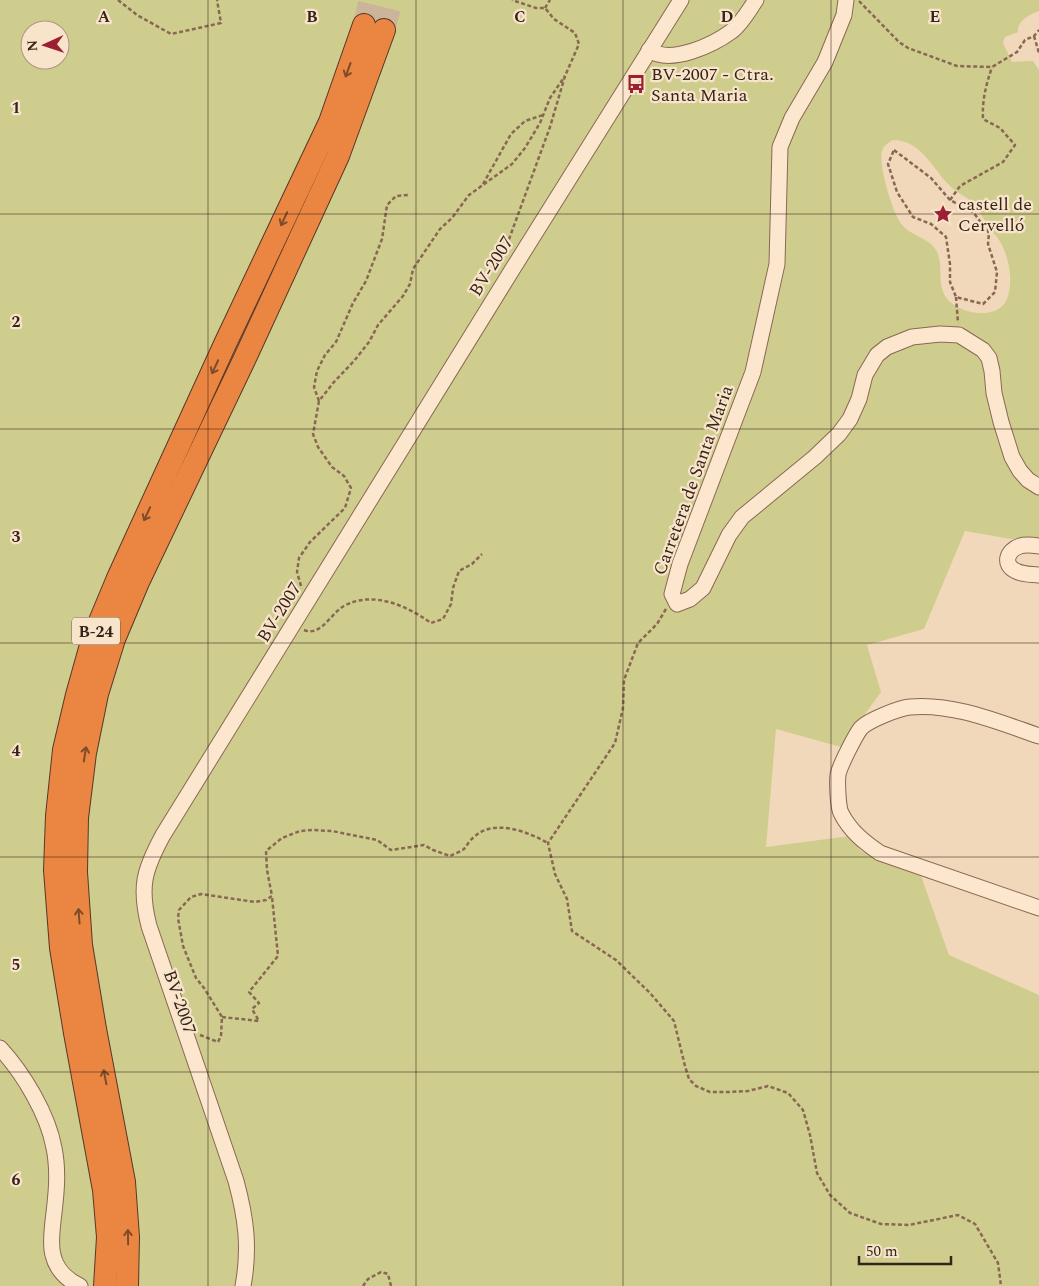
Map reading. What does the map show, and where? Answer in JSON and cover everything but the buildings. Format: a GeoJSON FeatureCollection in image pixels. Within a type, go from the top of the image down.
{"type":"FeatureCollection","features":[{"type":"Feature","properties":{"kind":"highway","name":"B-24"},"geometry":{"type":"LineString","coordinates":[[105,1286],[108,1237],[104,1190],[75,1033],[60,938],[55,870],[57,816],[64,750],[76,695],[96,630],[118,578],[221,352],[374,28],[338,156],[245,358],[138,582],[114,639],[97,694],[87,743],[77,818],[76,882],[81,945],[124,1182],[128,1237],[127,1286]]}},
{"type":"Feature","properties":{"kind":"street","name":"BV-2007"},"geometry":{"type":"LineString","coordinates":[[243,1286],[247,1264],[244,1210],[236,1181],[149,926],[143,888],[149,863],[163,836],[680,0]]}},
{"type":"Feature","properties":{"kind":"street"},"geometry":{"type":"LineString","coordinates":[[649,50],[664,56],[674,56],[713,43],[733,30],[756,0]]}},
{"type":"Feature","properties":{"kind":"street","name":"Carretera de Santa Maria"},"geometry":{"type":"LineString","coordinates":[[846,0],[844,15],[825,62],[792,118],[780,147],[777,264],[753,372],[680,564],[672,594],[677,604],[690,599],[702,588],[729,535],[742,517],[815,458],[850,420],[859,399],[865,375],[877,355],[887,347],[912,337],[940,334],[959,335]]}},
{"type":"Feature","properties":{"kind":"street"},"geometry":{"type":"LineString","coordinates":[[959,335],[983,350],[989,358],[1001,422],[1012,457],[1028,480],[1039,487]]}},
{"type":"Feature","properties":{"kind":"street"},"geometry":{"type":"LineString","coordinates":[[1039,546],[1028,544],[1013,548],[1007,562],[1009,567],[1017,572],[1039,575]]}},
{"type":"Feature","properties":{"kind":"street"},"geometry":{"type":"LineString","coordinates":[[1039,736],[991,720],[942,707],[908,707],[885,714],[862,727],[846,754],[838,774],[840,811],[858,838],[880,853],[1039,908]]}},
{"type":"Feature","properties":{"kind":"street"},"geometry":{"type":"LineString","coordinates":[[0,1048],[25,1082],[38,1104],[50,1131],[56,1164],[52,1255],[60,1270],[71,1281],[80,1286]]}},
{"type":"Feature","properties":{"kind":"path"},"geometry":{"type":"LineString","coordinates":[[118,0],[138,15],[171,34],[221,24],[217,0]]}},
{"type":"Feature","properties":{"kind":"path"},"geometry":{"type":"LineString","coordinates":[[512,0],[536,8],[545,8]]}},
{"type":"Feature","properties":{"kind":"path"},"geometry":{"type":"LineString","coordinates":[[545,8],[550,0]]}},
{"type":"Feature","properties":{"kind":"path"},"geometry":{"type":"LineString","coordinates":[[858,0],[899,42],[908,48],[957,66],[992,67],[1017,52],[1025,40],[1034,36],[1039,30]]}},
{"type":"Feature","properties":{"kind":"path"},"geometry":{"type":"LineString","coordinates":[[512,270],[506,255],[508,242],[547,136],[565,76],[579,44],[575,33],[554,19],[545,8]]}},
{"type":"Feature","properties":{"kind":"path"},"geometry":{"type":"LineString","coordinates":[[1034,36],[1039,53]]}},
{"type":"Feature","properties":{"kind":"path"},"geometry":{"type":"LineString","coordinates":[[950,200],[960,186],[1003,162],[1015,144],[1000,128],[983,119],[982,103],[992,67]]}},
{"type":"Feature","properties":{"kind":"path"},"geometry":{"type":"LineString","coordinates":[[309,600],[300,585],[297,572],[299,558],[310,542],[345,508],[351,488],[344,476],[332,467],[318,448],[313,434],[319,401],[369,342],[378,325],[403,296],[410,284],[414,269],[440,229],[452,218],[469,196],[512,164],[525,148],[550,98],[565,76]]}},
{"type":"Feature","properties":{"kind":"path"},"geometry":{"type":"LineString","coordinates":[[482,185],[511,134],[525,121],[543,115]]}},
{"type":"Feature","properties":{"kind":"path"},"geometry":{"type":"LineString","coordinates":[[956,297],[983,304],[995,292],[998,272],[988,244],[989,232],[973,212],[950,200],[931,178],[894,150],[888,164],[897,192],[913,217],[931,224],[946,237],[950,264],[950,282],[956,297],[959,335]]}},
{"type":"Feature","properties":{"kind":"path"},"geometry":{"type":"LineString","coordinates":[[319,401],[314,387],[316,371],[325,355],[336,342],[353,303],[366,281],[382,238],[387,205],[396,196],[408,196]]}},
{"type":"Feature","properties":{"kind":"path"},"geometry":{"type":"LineString","coordinates":[[293,625],[309,632],[316,631],[345,606],[365,600],[378,599],[394,603],[432,623],[443,619],[451,604],[453,588],[459,571],[472,564],[482,554]]}},
{"type":"Feature","properties":{"kind":"path"},"geometry":{"type":"LineString","coordinates":[[548,843],[615,743],[623,708],[624,680],[638,643],[657,624],[673,598]]}},
{"type":"Feature","properties":{"kind":"path"},"geometry":{"type":"LineString","coordinates":[[222,1016],[259,1021],[252,1009],[259,1003],[249,992],[278,956],[266,851],[282,838],[300,831],[332,831],[377,840],[391,850],[424,845],[450,856],[463,850],[474,836],[486,830],[513,829],[533,835],[548,843],[556,874],[568,900],[572,931],[616,960],[674,1021],[689,1079],[696,1086],[710,1092],[729,1092],[748,1091],[768,1086],[788,1093],[803,1110],[817,1173],[830,1195],[850,1213],[881,1224],[909,1225],[958,1215],[975,1224],[998,1263],[1001,1286]]}},
{"type":"Feature","properties":{"kind":"path"},"geometry":{"type":"LineString","coordinates":[[192,1036],[200,1035],[218,1042],[222,1036],[222,1016],[196,978],[183,946],[178,918],[179,910],[191,897],[201,894],[254,902],[266,900],[272,896]]}},
{"type":"Feature","properties":{"kind":"path"},"geometry":{"type":"LineString","coordinates":[[363,1286],[368,1279],[381,1272],[388,1274],[391,1286]]}},
{"type":"Feature","properties":{"kind":"shaded area"},"geometry":{"type":"Polygon","coordinates":[[[0,0],[1039,0],[1039,11],[1024,19],[1019,25],[1018,32],[1005,37],[1003,43],[1012,62],[1033,61],[1039,70],[1039,544],[965,531],[924,629],[867,645],[881,692],[841,747],[776,729],[766,847],[850,836],[861,851],[920,873],[949,955],[1039,995],[1039,1286],[0,1286],[0,0]],[[893,140],[888,143],[882,151],[881,158],[884,178],[899,220],[903,226],[929,243],[936,250],[940,260],[942,289],[949,301],[956,306],[975,313],[994,311],[1002,306],[1009,292],[1010,276],[1005,251],[974,204],[951,187],[919,150],[903,141],[893,140]]]}},
{"type":"Feature","properties":{"kind":"tunnel"},"geometry":{"type":"LineString","coordinates":[[364,25],[370,0]]}},
{"type":"Feature","properties":{"kind":"tunnel"},"geometry":{"type":"LineString","coordinates":[[384,30],[392,0]]}},
{"type":"Feature","properties":{"kind":"place","name":"BV-2007 - Ctra. Santa Maria"},"geometry":{"type":"Point","coordinates":[636,84]}},
{"type":"Feature","properties":{"kind":"place","name":"castell de Cervelló"},"geometry":{"type":"Point","coordinates":[943,214]}}]}
